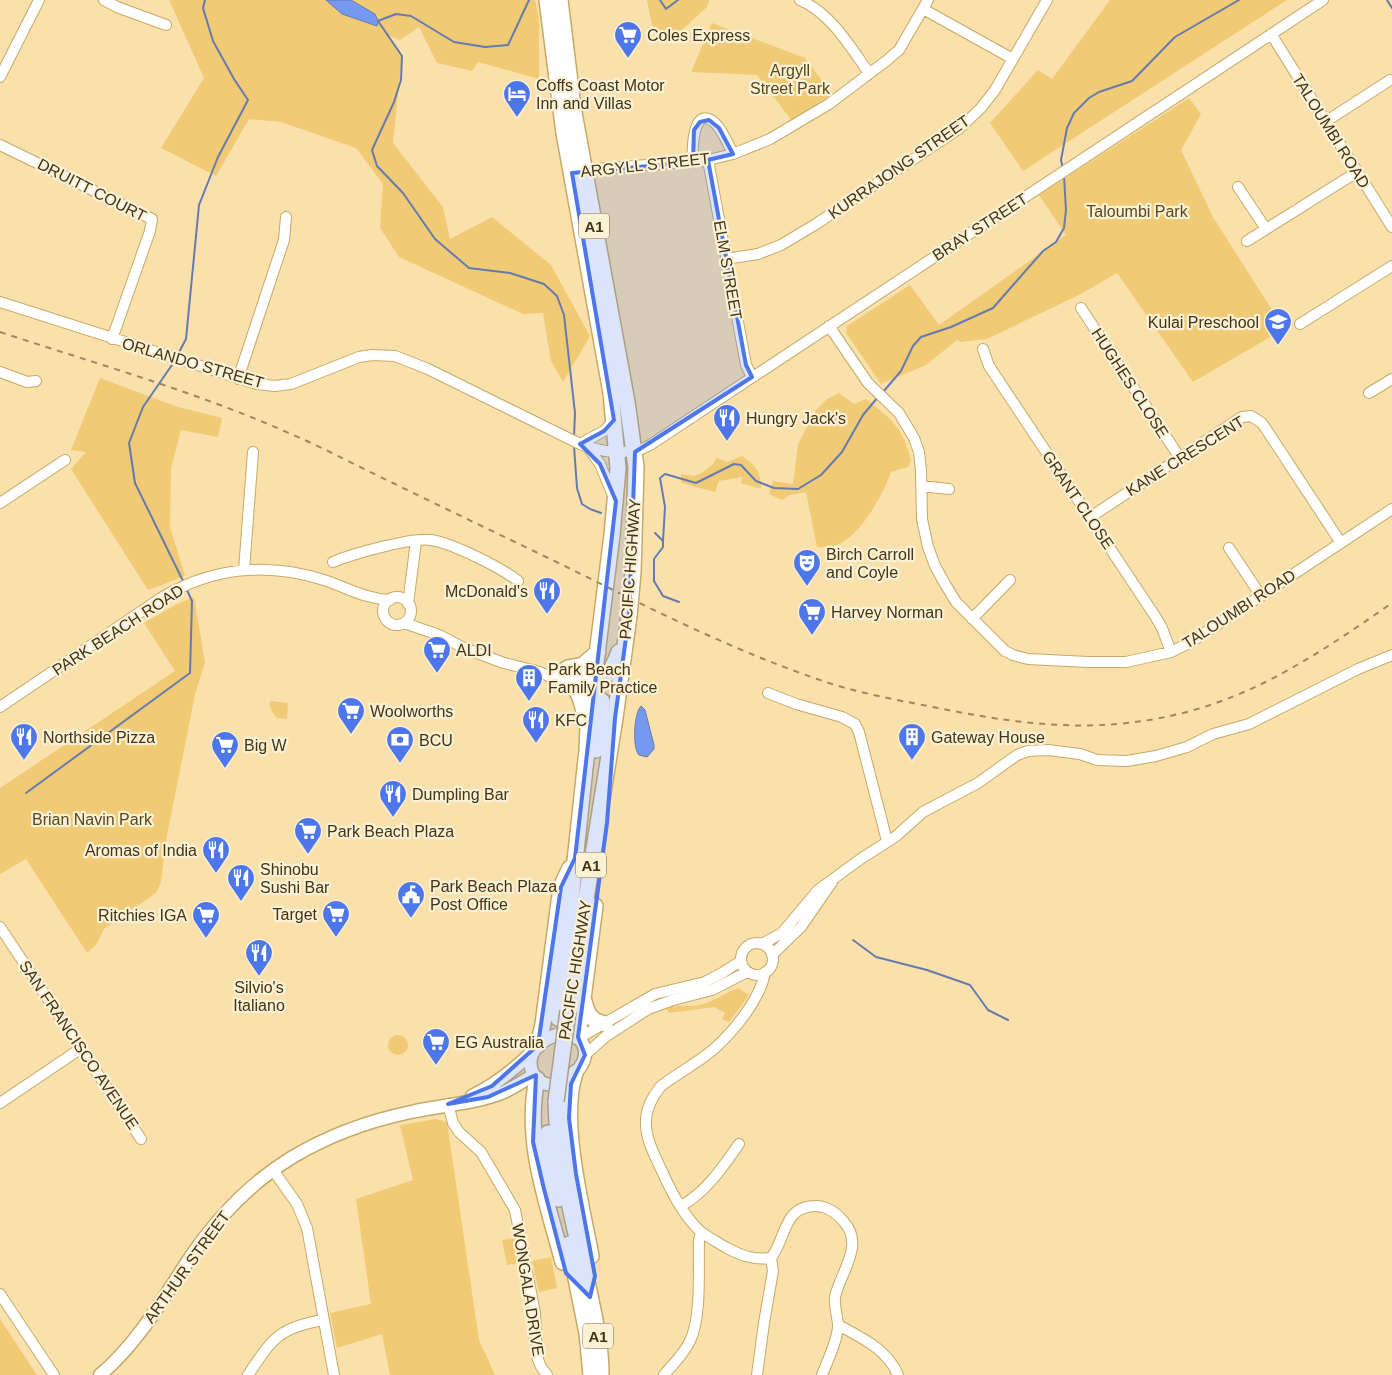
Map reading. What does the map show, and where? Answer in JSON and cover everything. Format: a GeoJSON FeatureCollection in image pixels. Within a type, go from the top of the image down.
{"type":"FeatureCollection","features":[{"type":"Feature","properties":{"kind":"highway","name":"PACIFIC HIGHWAY"},"geometry":{"type":"LineString","coordinates":[[547,0],[558,90],[578,172],[627,402],[636,467],[632,572],[615,718],[582,926],[545,1104],[552,1166],[587,1333],[591,1375]]}},
{"type":"Feature","properties":{"kind":"highway","name":"PACIFIC HIGHWAY"},"geometry":{"type":"LineString","coordinates":[[560,0],[573,106],[578,172],[614,420],[618,468],[616,501],[588,726],[587,750],[574,858],[563,1014]]}},
{"type":"Feature","properties":{"kind":"highway"},"geometry":{"type":"LineString","coordinates":[[594,680],[602,679],[610,671],[626,635]]}},
{"type":"Feature","properties":{"kind":"highway"},"geometry":{"type":"LineString","coordinates":[[588,726],[579,694],[575,686],[565,676],[568,668],[583,665],[598,652]]}},
{"type":"Feature","properties":{"kind":"highway"},"geometry":{"type":"LineString","coordinates":[[582,926],[580,888],[602,693],[600,686],[594,680]]}},
{"type":"Feature","properties":{"kind":"highway"},"geometry":{"type":"LineString","coordinates":[[578,1038],[607,823],[615,718]]}},
{"type":"Feature","properties":{"kind":"highway"},"geometry":{"type":"LineString","coordinates":[[537,1048],[543,1024],[561,887],[574,858]]}},
{"type":"Feature","properties":{"kind":"highway"},"geometry":{"type":"LineString","coordinates":[[583,997],[586,1011],[590,1017],[604,1024]]}},
{"type":"Feature","properties":{"kind":"highway"},"geometry":{"type":"LineString","coordinates":[[575,1073],[571,1084],[570,1118],[576,1174],[595,1276],[590,1297]]}},
{"type":"Feature","properties":{"kind":"highway"},"geometry":{"type":"LineString","coordinates":[[535,1077],[545,1104]]}},
{"type":"Feature","properties":{"kind":"highway","name":"PACIFIC HIGHWAY"},"geometry":{"type":"LineString","coordinates":[[545,1104],[557,1128],[572,1217],[601,1356],[601,1375]]}},
{"type":"Feature","properties":{"kind":"main road"},"geometry":{"type":"LineString","coordinates":[[569,1033],[583,1043],[585,1055],[581,1066],[575,1073],[562,1083],[548,1084],[535,1077],[529,1063],[537,1048],[549,1038],[569,1033]]}},
{"type":"Feature","properties":{"kind":"main road","name":"ARTHUR STREET"},"geometry":{"type":"LineString","coordinates":[[448,1104],[492,1086],[514,1070],[537,1048]]}},
{"type":"Feature","properties":{"kind":"main road","name":"ARTHUR STREET"},"geometry":{"type":"LineString","coordinates":[[100,1375],[139,1334],[195,1252],[224,1214],[272,1170],[309,1147],[358,1126],[448,1104],[488,1097],[535,1077]]}},
{"type":"Feature","properties":{"kind":"main road"},"geometry":{"type":"LineString","coordinates":[[512,1088],[545,1104]]}},
{"type":"Feature","properties":{"kind":"street"},"geometry":{"type":"LineString","coordinates":[[0,76],[39,0]]}},
{"type":"Feature","properties":{"kind":"street"},"geometry":{"type":"LineString","coordinates":[[104,0],[117,7],[166,25]]}},
{"type":"Feature","properties":{"kind":"street"},"geometry":{"type":"LineString","coordinates":[[800,0],[815,8],[834,25],[869,74]]}},
{"type":"Feature","properties":{"kind":"street","name":"KURRAJONG STREET"},"geometry":{"type":"LineString","coordinates":[[726,259],[758,254],[781,245],[816,224],[954,132],[988,100],[1047,0]]}},
{"type":"Feature","properties":{"kind":"street","name":"BRAY STREET"},"geometry":{"type":"LineString","coordinates":[[635,452],[648,446],[1323,0]]}},
{"type":"Feature","properties":{"kind":"street"},"geometry":{"type":"LineString","coordinates":[[926,4],[1013,59]]}},
{"type":"Feature","properties":{"kind":"street","name":"ARGYLL STREET"},"geometry":{"type":"LineString","coordinates":[[578,172],[708,160],[733,154],[764,142],[829,104],[899,50],[926,4]]}},
{"type":"Feature","properties":{"kind":"street","name":"TALOUMBI ROAD"},"geometry":{"type":"LineString","coordinates":[[1271,34],[1392,227]]}},
{"type":"Feature","properties":{"kind":"street"},"geometry":{"type":"LineString","coordinates":[[1325,122],[1390,80]]}},
{"type":"Feature","properties":{"kind":"street"},"geometry":{"type":"LineString","coordinates":[[693,162],[693,134],[697,125],[704,120],[709,120],[716,124],[733,154]]}},
{"type":"Feature","properties":{"kind":"street","name":"DRUITT COURT"},"geometry":{"type":"LineString","coordinates":[[0,145],[152,219],[150,231],[112,339]]}},
{"type":"Feature","properties":{"kind":"street","name":"ELM STREET"},"geometry":{"type":"LineString","coordinates":[[708,160],[746,365],[752,377]]}},
{"type":"Feature","properties":{"kind":"street"},"geometry":{"type":"LineString","coordinates":[[1247,241],[1357,172]]}},
{"type":"Feature","properties":{"kind":"street"},"geometry":{"type":"LineString","coordinates":[[1238,187],[1266,229]]}},
{"type":"Feature","properties":{"kind":"street"},"geometry":{"type":"LineString","coordinates":[[1383,212],[1392,206]]}},
{"type":"Feature","properties":{"kind":"street"},"geometry":{"type":"LineString","coordinates":[[238,379],[284,240],[286,217]]}},
{"type":"Feature","properties":{"kind":"street"},"geometry":{"type":"LineString","coordinates":[[1300,324],[1392,266]]}},
{"type":"Feature","properties":{"kind":"street","name":"ORLANDO STREET"},"geometry":{"type":"LineString","coordinates":[[0,302],[257,384],[282,385],[299,381],[359,357],[372,355],[395,356],[428,369],[583,445],[605,451],[635,452]]}},
{"type":"Feature","properties":{"kind":"street","name":"HUGHES CLOSE"},"geometry":{"type":"LineString","coordinates":[[1081,308],[1180,458]]}},
{"type":"Feature","properties":{"kind":"street","name":"TALOUMBI ROAD"},"geometry":{"type":"LineString","coordinates":[[829,326],[868,383],[888,400],[899,413],[914,438],[918,452],[922,519],[928,547],[935,566],[956,602],[1005,650],[1013,655],[1028,659],[1126,662],[1171,652],[1190,642],[1392,509]]}},
{"type":"Feature","properties":{"kind":"street","name":"GRANT CLOSE"},"geometry":{"type":"LineString","coordinates":[[983,349],[989,366],[1155,616],[1162,628],[1171,652]]}},
{"type":"Feature","properties":{"kind":"street"},"geometry":{"type":"LineString","coordinates":[[0,372],[27,382],[36,381]]}},
{"type":"Feature","properties":{"kind":"street"},"geometry":{"type":"LineString","coordinates":[[1369,393],[1392,378]]}},
{"type":"Feature","properties":{"kind":"street","name":"KANE CRESCENT"},"geometry":{"type":"LineString","coordinates":[[1089,518],[1242,417],[1247,416],[1255,418],[1262,424],[1341,543]]}},
{"type":"Feature","properties":{"kind":"street"},"geometry":{"type":"LineString","coordinates":[[614,420],[604,431],[583,445],[600,464],[616,501]]}},
{"type":"Feature","properties":{"kind":"street"},"geometry":{"type":"LineString","coordinates":[[244,570],[252,452]]}},
{"type":"Feature","properties":{"kind":"street"},"geometry":{"type":"LineString","coordinates":[[0,503],[65,460]]}},
{"type":"Feature","properties":{"kind":"street"},"geometry":{"type":"LineString","coordinates":[[921,486],[949,489]]}},
{"type":"Feature","properties":{"kind":"street"},"geometry":{"type":"LineString","coordinates":[[333,562],[349,555],[416,541],[431,540],[507,572],[518,582]]}},
{"type":"Feature","properties":{"kind":"street"},"geometry":{"type":"LineString","coordinates":[[412,573],[403,589],[384,606],[384,614],[391,624],[399,625],[404,623],[410,616],[409,608],[416,541]]}},
{"type":"Feature","properties":{"kind":"street"},"geometry":{"type":"LineString","coordinates":[[1229,548],[1261,596]]}},
{"type":"Feature","properties":{"kind":"street","name":"PARK BEACH ROAD"},"geometry":{"type":"LineString","coordinates":[[0,707],[177,589],[221,573],[244,570],[305,574],[335,584],[358,595],[384,614]]}},
{"type":"Feature","properties":{"kind":"street"},"geometry":{"type":"LineString","coordinates":[[972,619],[1010,580]]}},
{"type":"Feature","properties":{"kind":"street","name":"PARK BEACH ROAD"},"geometry":{"type":"LineString","coordinates":[[358,595],[375,599],[392,599]]}},
{"type":"Feature","properties":{"kind":"street"},"geometry":{"type":"LineString","coordinates":[[392,599],[402,598],[409,608],[439,635]]}},
{"type":"Feature","properties":{"kind":"street"},"geometry":{"type":"LineString","coordinates":[[404,623],[439,635],[466,649],[504,663],[565,676],[584,684],[594,680]]}},
{"type":"Feature","properties":{"kind":"street"},"geometry":{"type":"LineString","coordinates":[[762,944],[782,933],[818,890],[901,832],[923,812],[978,782],[1022,752],[1048,750],[1080,754],[1097,760],[1126,761],[1156,756],[1187,746],[1213,734],[1249,724],[1358,669],[1392,655]]}},
{"type":"Feature","properties":{"kind":"street"},"geometry":{"type":"LineString","coordinates":[[768,693],[796,704],[842,717],[855,724],[859,732],[887,841]]}},
{"type":"Feature","properties":{"kind":"street"},"geometry":{"type":"LineString","coordinates":[[772,955],[801,926],[824,896],[834,879]]}},
{"type":"Feature","properties":{"kind":"street","name":"SAN FRANCISCO AVENUE"},"geometry":{"type":"LineString","coordinates":[[0,927],[141,1139]]}},
{"type":"Feature","properties":{"kind":"street"},"geometry":{"type":"LineString","coordinates":[[585,1055],[605,1037],[648,1009],[666,1002],[712,990],[756,973],[772,965],[770,950],[762,944],[754,943],[743,951],[741,961],[744,969],[756,973],[763,984],[756,997],[731,1031],[714,1049],[668,1081],[654,1094],[647,1113],[646,1123],[649,1141],[662,1172],[682,1206],[701,1232],[738,1254],[755,1259],[771,1258]]}},
{"type":"Feature","properties":{"kind":"street"},"geometry":{"type":"LineString","coordinates":[[578,1038],[655,994],[704,982],[741,961]]}},
{"type":"Feature","properties":{"kind":"street"},"geometry":{"type":"LineString","coordinates":[[0,1103],[80,1049]]}},
{"type":"Feature","properties":{"kind":"street","name":"WONGALA DRIVE"},"geometry":{"type":"LineString","coordinates":[[448,1104],[459,1132],[481,1152],[515,1210],[535,1313],[537,1357],[540,1367],[547,1375]]}},
{"type":"Feature","properties":{"kind":"street"},"geometry":{"type":"LineString","coordinates":[[682,1206],[708,1185],[739,1144]]}},
{"type":"Feature","properties":{"kind":"street"},"geometry":{"type":"LineString","coordinates":[[272,1170],[296,1204],[305,1221],[310,1237],[334,1375]]}},
{"type":"Feature","properties":{"kind":"street"},"geometry":{"type":"LineString","coordinates":[[757,1375],[773,1271],[771,1258],[781,1244],[788,1222],[794,1214],[801,1209],[812,1206],[821,1206],[839,1216],[849,1227],[852,1238],[852,1249],[835,1298],[834,1305],[838,1325],[822,1375]]}},
{"type":"Feature","properties":{"kind":"street"},"geometry":{"type":"LineString","coordinates":[[664,1375],[683,1352],[693,1333],[697,1309],[699,1240],[701,1232]]}},
{"type":"Feature","properties":{"kind":"street"},"geometry":{"type":"LineString","coordinates":[[0,1294],[54,1375]]}},
{"type":"Feature","properties":{"kind":"street"},"geometry":{"type":"LineString","coordinates":[[248,1375],[272,1341],[280,1334],[302,1324],[324,1320]]}},
{"type":"Feature","properties":{"kind":"street"},"geometry":{"type":"LineString","coordinates":[[838,1325],[866,1341],[888,1357],[898,1375]]}},
{"type":"Feature","properties":{"kind":"highlighted area"},"geometry":{"type":"Polygon","coordinates":[[[709,120],[719,128],[733,154],[708,160],[746,365],[752,377],[635,452],[629,616],[615,718],[607,823],[578,1037],[585,1055],[571,1084],[569,1118],[576,1174],[595,1276],[590,1297],[566,1273],[544,1189],[533,1142],[536,1075],[488,1097],[448,1104],[492,1086],[538,1045],[561,887],[575,858],[616,501],[600,464],[580,444],[604,431],[614,420],[572,173],[693,162],[694,130],[700,122],[709,120]]]}},
{"type":"Feature","properties":{"kind":"green space"},"geometry":{"type":"Polygon","coordinates":[[[169,0],[326,0],[342,14],[376,25],[375,14],[351,0],[535,0],[539,20],[539,79],[478,62],[472,71],[437,63],[419,27],[400,40],[389,36],[402,56],[393,143],[443,207],[450,239],[492,217],[551,265],[590,336],[563,382],[551,361],[543,313],[523,314],[399,257],[380,228],[383,184],[356,148],[281,122],[249,119],[216,176],[161,148],[204,78],[169,0]]]}},
{"type":"Feature","properties":{"kind":"green space"},"geometry":{"type":"Polygon","coordinates":[[[647,0],[709,0],[707,7],[670,41],[652,25],[647,0]]]}},
{"type":"Feature","properties":{"kind":"green space"},"geometry":{"type":"Polygon","coordinates":[[[1110,0],[1287,0],[1023,171],[990,123],[1038,70],[1052,79],[1110,0]]]}},
{"type":"Feature","properties":{"kind":"green space","name":"Argyll Street Park"},"geometry":{"type":"Polygon","coordinates":[[[712,23],[805,58],[832,94],[792,121],[757,75],[691,72],[712,23]]]}},
{"type":"Feature","properties":{"kind":"green space","name":"Taloumbi Park"},"geometry":{"type":"Polygon","coordinates":[[[1189,98],[1201,114],[1181,150],[1213,217],[1284,329],[1193,382],[1117,273],[1081,294],[987,339],[960,342],[957,340],[926,365],[881,384],[846,333],[847,326],[910,285],[939,325],[1066,235],[1039,195],[1189,98]]]}},
{"type":"Feature","properties":{"kind":"green space"},"geometry":{"type":"Polygon","coordinates":[[[100,378],[178,407],[222,418],[218,437],[181,430],[171,469],[170,527],[185,576],[148,590],[71,469],[86,452],[71,450],[100,378]]]}},
{"type":"Feature","properties":{"kind":"green space"},"geometry":{"type":"Polygon","coordinates":[[[839,393],[854,404],[866,399],[889,419],[900,431],[911,460],[908,467],[891,472],[876,504],[851,536],[833,546],[817,547],[806,492],[790,495],[782,500],[769,494],[773,481],[793,484],[798,444],[816,410],[827,399],[839,393]]]}},
{"type":"Feature","properties":{"kind":"green space"},"geometry":{"type":"Polygon","coordinates":[[[742,456],[759,473],[761,489],[741,483],[742,477],[719,481],[715,492],[681,483],[681,474],[697,475],[710,467],[717,458],[727,462],[742,456]]]}},
{"type":"Feature","properties":{"kind":"green space","name":"Brian Navin Park"},"geometry":{"type":"Polygon","coordinates":[[[194,597],[205,663],[195,694],[166,840],[161,882],[157,892],[104,929],[96,945],[87,953],[26,859],[0,874],[0,788],[175,671],[144,623],[177,604],[194,597]]]}},
{"type":"Feature","properties":{"kind":"green space"},"geometry":{"type":"Polygon","coordinates":[[[270,701],[288,703],[287,719],[277,718],[271,708],[270,701]]]}},
{"type":"Feature","properties":{"kind":"green space"},"geometry":{"type":"Polygon","coordinates":[[[738,988],[749,995],[729,1022],[722,1019],[725,1013],[714,1007],[669,1013],[666,1008],[703,1004],[738,988]]]}},
{"type":"Feature","properties":{"kind":"green space"},"geometry":{"type":"Polygon","coordinates":[[[398,1035],[405,1038],[408,1045],[405,1052],[398,1055],[391,1052],[388,1045],[391,1038],[398,1035]]]}},
{"type":"Feature","properties":{"kind":"green space"},"geometry":{"type":"Polygon","coordinates":[[[436,1119],[447,1122],[479,1340],[495,1375],[390,1375],[382,1334],[337,1348],[330,1313],[371,1304],[356,1199],[413,1180],[400,1125],[436,1119]]]}},
{"type":"Feature","properties":{"kind":"green space"},"geometry":{"type":"Polygon","coordinates":[[[514,1238],[519,1263],[507,1265],[502,1240],[514,1238]]]}},
{"type":"Feature","properties":{"kind":"green space"},"geometry":{"type":"Polygon","coordinates":[[[551,1257],[557,1288],[539,1292],[532,1261],[551,1257]]]}},
{"type":"Feature","properties":{"kind":"green space"},"geometry":{"type":"Polygon","coordinates":[[[0,1319],[37,1375],[0,1375],[0,1319]]]}},
{"type":"Feature","properties":{"kind":"water"},"geometry":{"type":"Polygon","coordinates":[[[326,0],[351,0],[375,14],[378,21],[377,26],[342,14],[326,0]]]}},
{"type":"Feature","properties":{"kind":"water"},"geometry":{"type":"Polygon","coordinates":[[[641,706],[645,710],[654,745],[654,749],[647,757],[639,755],[635,745],[635,722],[641,706]]]}},
{"type":"Feature","properties":{"kind":"waterway"},"geometry":{"type":"LineString","coordinates":[[177,356],[186,339],[199,205],[218,157],[248,100],[213,41],[203,8],[205,0]]}},
{"type":"Feature","properties":{"kind":"waterway"},"geometry":{"type":"LineString","coordinates":[[378,21],[396,14],[411,16],[454,42],[485,47],[508,45],[529,0]]}},
{"type":"Feature","properties":{"kind":"waterway"},"geometry":{"type":"LineString","coordinates":[[660,0],[666,9],[678,0]]}},
{"type":"Feature","properties":{"kind":"waterway"},"geometry":{"type":"LineString","coordinates":[[1063,169],[1061,160],[1067,128],[1074,113],[1089,98],[1099,92],[1132,81],[1175,37],[1239,0]]}},
{"type":"Feature","properties":{"kind":"waterway"},"geometry":{"type":"LineString","coordinates":[[1387,0],[1392,8]]}},
{"type":"Feature","properties":{"kind":"waterway"},"geometry":{"type":"LineString","coordinates":[[378,21],[402,56],[401,80],[394,102],[372,150],[377,166],[403,193],[435,239],[469,268],[510,273],[544,284],[557,296],[564,315],[575,413],[574,437]]}},
{"type":"Feature","properties":{"kind":"waterway"},"geometry":{"type":"LineString","coordinates":[[883,392],[901,371],[913,346],[921,337],[951,327],[993,308],[1043,251],[1056,242],[1064,228],[1066,210],[1064,176]]}},
{"type":"Feature","properties":{"kind":"waterway"},"geometry":{"type":"LineString","coordinates":[[174,362],[143,407],[129,443],[135,483],[184,583]]}},
{"type":"Feature","properties":{"kind":"waterway"},"geometry":{"type":"LineString","coordinates":[[663,541],[665,507],[660,478],[665,474],[696,483],[734,464],[741,465],[756,481],[774,488],[798,489],[821,475],[842,452],[863,415],[878,397]]}},
{"type":"Feature","properties":{"kind":"waterway"},"geometry":{"type":"LineString","coordinates":[[574,446],[577,488],[582,504],[601,513]]}},
{"type":"Feature","properties":{"kind":"waterway"},"geometry":{"type":"LineString","coordinates":[[655,533],[663,541],[663,547],[654,559],[654,581],[663,596],[679,602]]}},
{"type":"Feature","properties":{"kind":"waterway"},"geometry":{"type":"LineString","coordinates":[[26,793],[190,673],[192,601],[187,590]]}},
{"type":"Feature","properties":{"kind":"waterway"},"geometry":{"type":"LineString","coordinates":[[853,940],[876,957],[927,970],[970,985],[988,1010],[1008,1020]]}},
{"type":"Feature","properties":{"kind":"railway"},"geometry":{"type":"LineString","coordinates":[[0,332],[183,392],[291,434],[669,617],[727,644],[787,668],[849,689],[948,710],[1041,724],[1101,725],[1132,723],[1162,718],[1221,701],[1273,678],[1322,650],[1392,603]]}},
{"type":"Feature","properties":{"kind":"place","name":"Coles Express"},"geometry":{"type":"Point","coordinates":[628,59]}},
{"type":"Feature","properties":{"kind":"place","name":"Coffs Coast Motor Inn and Villas"},"geometry":{"type":"Point","coordinates":[517,118]}},
{"type":"Feature","properties":{"kind":"place","name":"Kulai Preschool"},"geometry":{"type":"Point","coordinates":[1278,346]}},
{"type":"Feature","properties":{"kind":"place","name":"Hungry Jack's"},"geometry":{"type":"Point","coordinates":[727,442]}},
{"type":"Feature","properties":{"kind":"place","name":"Birch Carroll and Coyle"},"geometry":{"type":"Point","coordinates":[807,587]}},
{"type":"Feature","properties":{"kind":"place","name":"McDonald's"},"geometry":{"type":"Point","coordinates":[547,615]}},
{"type":"Feature","properties":{"kind":"place","name":"Harvey Norman"},"geometry":{"type":"Point","coordinates":[812,636]}},
{"type":"Feature","properties":{"kind":"place","name":"ALDI"},"geometry":{"type":"Point","coordinates":[437,674]}},
{"type":"Feature","properties":{"kind":"place","name":"Park Beach Family Practice"},"geometry":{"type":"Point","coordinates":[529,702]}},
{"type":"Feature","properties":{"kind":"place","name":"Woolworths"},"geometry":{"type":"Point","coordinates":[351,735]}},
{"type":"Feature","properties":{"kind":"place","name":"KFC"},"geometry":{"type":"Point","coordinates":[536,744]}},
{"type":"Feature","properties":{"kind":"place","name":"Northside Pizza"},"geometry":{"type":"Point","coordinates":[24,761]}},
{"type":"Feature","properties":{"kind":"place","name":"Gateway House"},"geometry":{"type":"Point","coordinates":[912,761]}},
{"type":"Feature","properties":{"kind":"place","name":"BCU"},"geometry":{"type":"Point","coordinates":[400,764]}},
{"type":"Feature","properties":{"kind":"place","name":"Big W"},"geometry":{"type":"Point","coordinates":[225,769]}},
{"type":"Feature","properties":{"kind":"place","name":"Dumpling Bar"},"geometry":{"type":"Point","coordinates":[393,818]}},
{"type":"Feature","properties":{"kind":"place","name":"Park Beach Plaza"},"geometry":{"type":"Point","coordinates":[308,855]}},
{"type":"Feature","properties":{"kind":"place","name":"Aromas of India"},"geometry":{"type":"Point","coordinates":[216,874]}},
{"type":"Feature","properties":{"kind":"place","name":"Shinobu Sushi Bar"},"geometry":{"type":"Point","coordinates":[241,902]}},
{"type":"Feature","properties":{"kind":"place","name":"Park Beach Plaza Post Office"},"geometry":{"type":"Point","coordinates":[411,919]}},
{"type":"Feature","properties":{"kind":"place","name":"Target"},"geometry":{"type":"Point","coordinates":[336,938]}},
{"type":"Feature","properties":{"kind":"place","name":"Ritchies IGA"},"geometry":{"type":"Point","coordinates":[206,939]}},
{"type":"Feature","properties":{"kind":"place","name":"Silvio's Italiano"},"geometry":{"type":"Point","coordinates":[259,977]}},
{"type":"Feature","properties":{"kind":"place","name":"EG Australia"},"geometry":{"type":"Point","coordinates":[436,1066]}}]}
